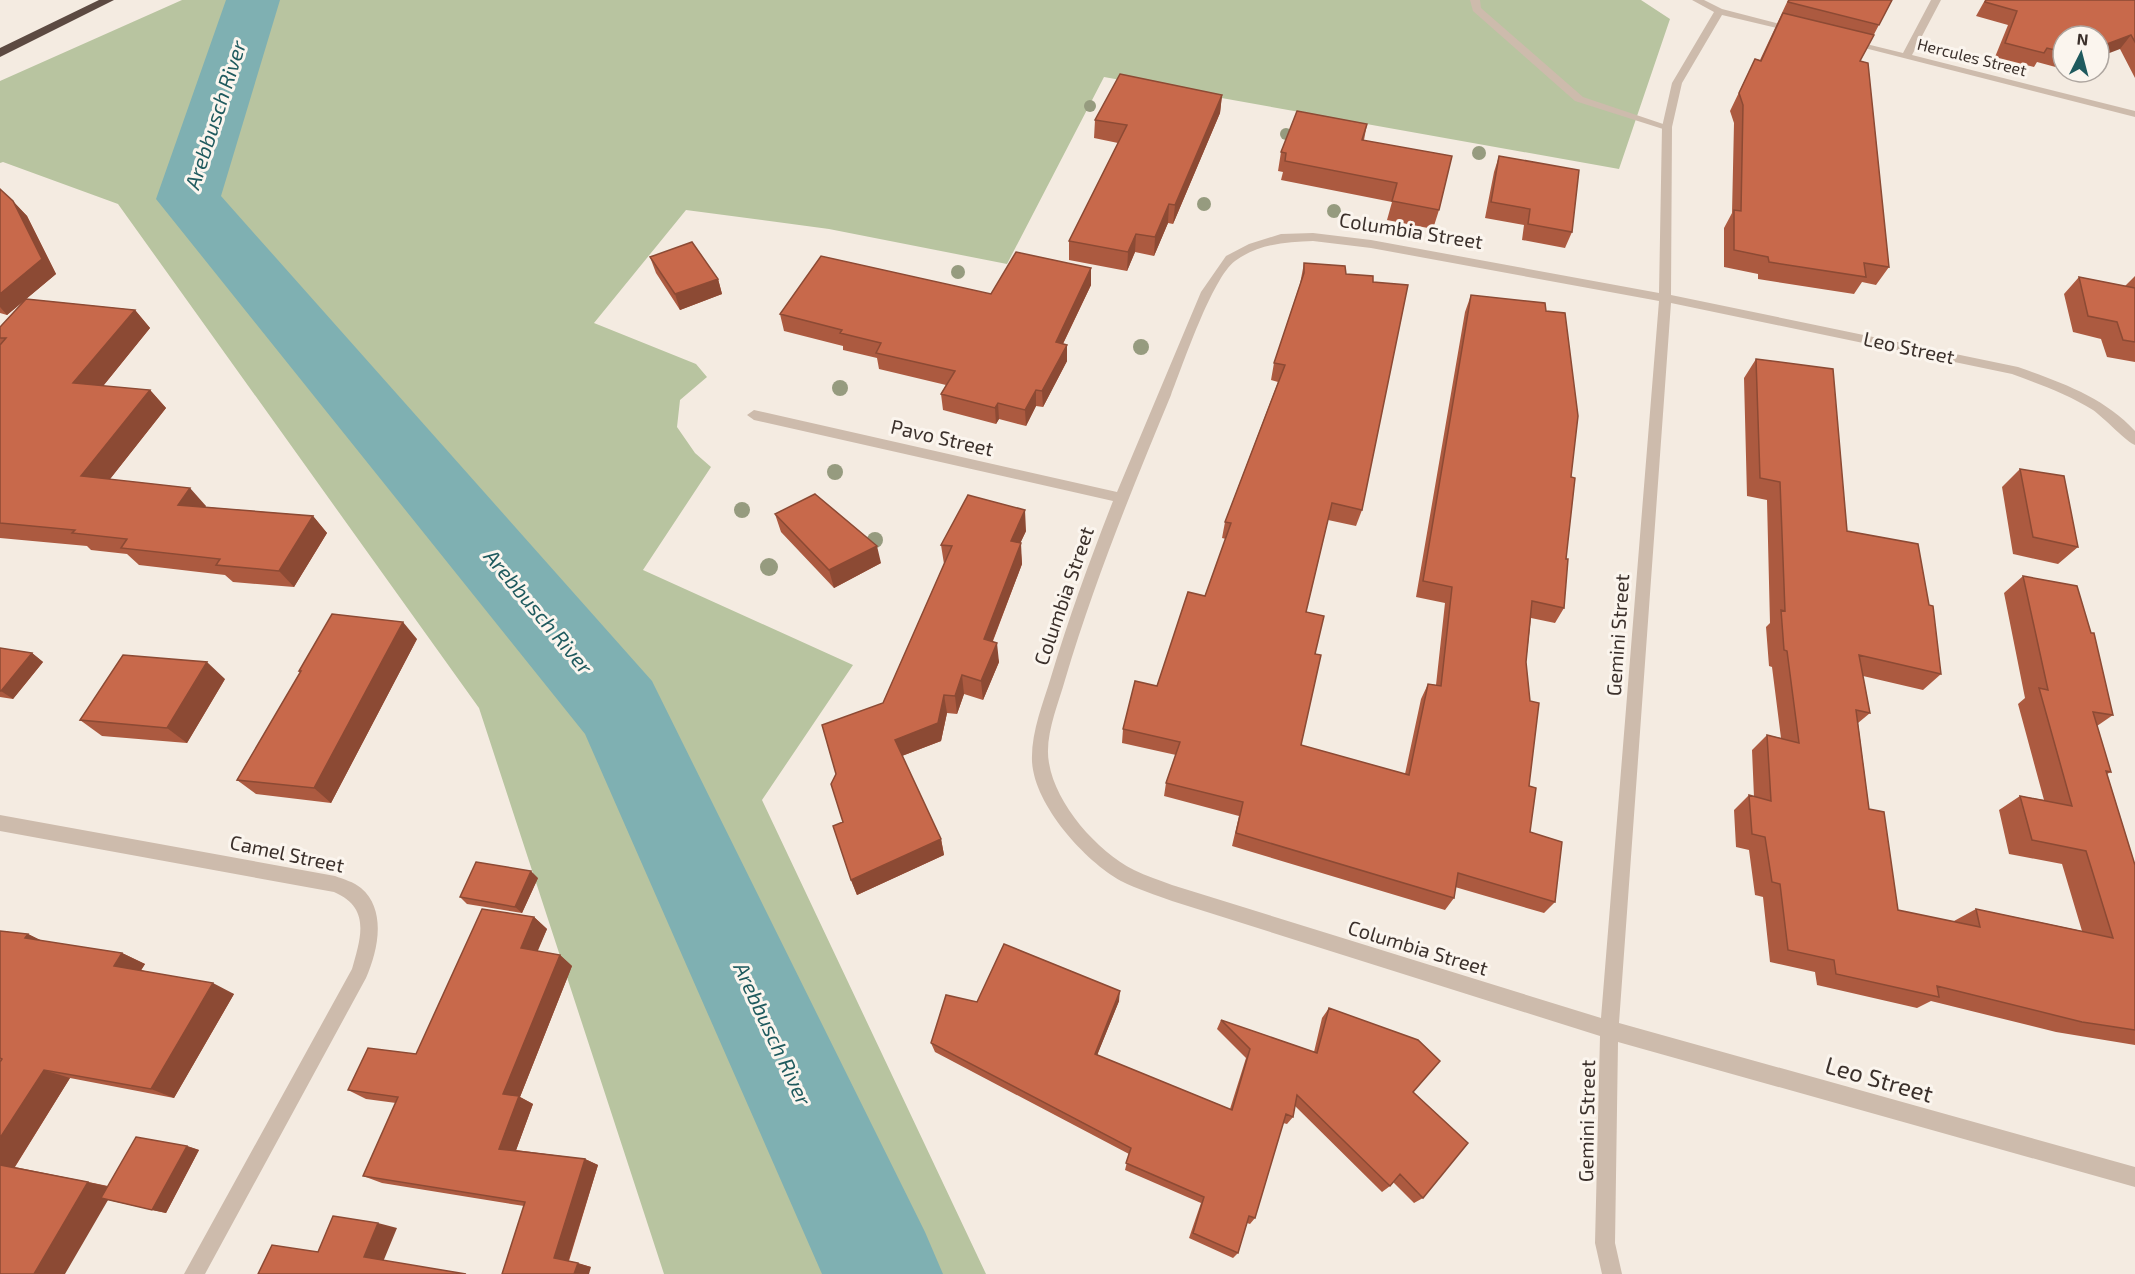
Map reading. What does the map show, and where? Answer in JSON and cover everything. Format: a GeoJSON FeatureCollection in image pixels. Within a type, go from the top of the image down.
{"type":"FeatureCollection","features":[{"type":"Feature","properties":{"kind":"highway"},"geometry":{"type":"LineString","coordinates":[[0,53],[108,0]]}},
{"type":"Feature","properties":{"kind":"street"},"geometry":{"type":"LineString","coordinates":[[1475,0],[1476,9],[1579,99],[1667,127]]}},
{"type":"Feature","properties":{"kind":"street"},"geometry":{"type":"LineString","coordinates":[[1697,0],[1719,11],[1807,33]]}},
{"type":"Feature","properties":{"kind":"street","name":"Hercules Street"},"geometry":{"type":"LineString","coordinates":[[1906,57],[1936,0]]}},
{"type":"Feature","properties":{"kind":"street","name":"Gemini Street"},"geometry":{"type":"LineString","coordinates":[[1612,1274],[1605,1243],[1609,1030],[1665,297],[1667,127],[1677,83],[1719,11]]}},
{"type":"Feature","properties":{"kind":"street","name":"Hercules Street"},"geometry":{"type":"LineString","coordinates":[[1840,40],[2135,114]]}},
{"type":"Feature","properties":{"kind":"street","name":"Columbia Street"},"geometry":{"type":"LineString","coordinates":[[1609,1030],[1172,893],[1127,875],[1094,850],[1068,824],[1050,795],[1040,762],[1043,728],[1080,605],[1121,498],[1207,292],[1230,260],[1253,248],[1281,238],[1313,237],[1344,240],[1665,297]]}},
{"type":"Feature","properties":{"kind":"street","name":"Leo Street"},"geometry":{"type":"LineString","coordinates":[[1665,297],[2014,370],[2069,390],[2123,425],[2135,440]]}},
{"type":"Feature","properties":{"kind":"street","name":"Pavo Street"},"geometry":{"type":"LineString","coordinates":[[754,415],[1121,498]]}},
{"type":"Feature","properties":{"kind":"street","name":"Camel Street"},"geometry":{"type":"LineString","coordinates":[[0,823],[335,884],[357,895],[368,913],[370,935],[360,972],[194,1274]]}},
{"type":"Feature","properties":{"kind":"street","name":"Leo Street"},"geometry":{"type":"LineString","coordinates":[[1609,1030],[2135,1177]]}},
{"type":"Feature","properties":{"kind":"green space"},"geometry":{"type":"Polygon","coordinates":[[[182,0],[1641,0],[1670,19],[1619,169],[1104,77],[1007,264],[829,229],[686,210],[594,323],[696,364],[707,377],[680,400],[677,427],[695,453],[711,467],[643,570],[853,665],[762,800],[986,1274],[664,1274],[479,708],[118,204],[3,162],[0,163],[0,81],[182,0]]]}},
{"type":"Feature","properties":{"kind":"building"},"geometry":{"type":"Polygon","coordinates":[[[1789,0],[1892,0],[1879,25],[1788,2],[1789,0]]]}},
{"type":"Feature","properties":{"kind":"building"},"geometry":{"type":"Polygon","coordinates":[[[1986,0],[2135,0],[2135,42],[2131,35],[2111,42],[2111,24],[2051,24],[2051,49],[2047,48],[2044,53],[2005,43],[2017,11],[1985,2],[1986,0]]]}},
{"type":"Feature","properties":{"kind":"building"},"geometry":{"type":"Polygon","coordinates":[[[1783,13],[1874,35],[1860,61],[1868,63],[1889,267],[1864,263],[1866,277],[1769,262],[1768,257],[1734,250],[1734,210],[1741,211],[1743,105],[1739,93],[1755,59],[1761,61],[1783,13]]]}},
{"type":"Feature","properties":{"kind":"building"},"geometry":{"type":"Polygon","coordinates":[[[1120,74],[1222,95],[1175,205],[1169,204],[1155,237],[1136,234],[1128,252],[1069,241],[1127,125],[1095,120],[1120,74]]]}},
{"type":"Feature","properties":{"kind":"building"},"geometry":{"type":"Polygon","coordinates":[[[1297,111],[1367,124],[1362,140],[1452,156],[1439,210],[1392,201],[1397,183],[1285,161],[1286,153],[1281,152],[1297,111]]]}},
{"type":"Feature","properties":{"kind":"building"},"geometry":{"type":"Polygon","coordinates":[[[1499,156],[1579,170],[1572,232],[1528,224],[1530,209],[1491,202],[1499,156]]]}},
{"type":"Feature","properties":{"kind":"building"},"geometry":{"type":"Polygon","coordinates":[[[0,189],[13,201],[42,259],[0,294],[0,189]]]}},
{"type":"Feature","properties":{"kind":"building"},"geometry":{"type":"Polygon","coordinates":[[[692,242],[718,279],[675,294],[650,257],[692,242]]]}},
{"type":"Feature","properties":{"kind":"building"},"geometry":{"type":"Polygon","coordinates":[[[1016,252],[1091,268],[1056,342],[1067,345],[1042,391],[1036,390],[1025,410],[998,403],[995,408],[941,394],[955,371],[876,353],[881,343],[780,314],[821,256],[991,294],[1016,252]]]}},
{"type":"Feature","properties":{"kind":"building"},"geometry":{"type":"Polygon","coordinates":[[[1304,263],[1345,266],[1346,274],[1373,276],[1373,282],[1408,285],[1362,510],[1332,503],[1306,612],[1324,616],[1315,654],[1321,655],[1301,745],[1409,775],[1428,684],[1441,686],[1452,587],[1423,581],[1471,295],[1545,303],[1546,311],[1565,313],[1578,416],[1571,477],[1575,478],[1566,559],[1568,559],[1564,608],[1532,601],[1526,662],[1530,701],[1539,703],[1529,786],[1536,788],[1530,832],[1562,842],[1555,902],[1458,873],[1454,898],[1236,833],[1243,802],[1166,783],[1180,742],[1123,729],[1135,681],[1157,686],[1188,592],[1205,596],[1231,523],[1225,522],[1285,365],[1274,363],[1304,273],[1304,263]]]}},
{"type":"Feature","properties":{"kind":"building"},"geometry":{"type":"Polygon","coordinates":[[[2079,277],[2135,288],[2135,342],[2123,340],[2117,322],[2088,316],[2079,277]]]}},
{"type":"Feature","properties":{"kind":"building"},"geometry":{"type":"Polygon","coordinates":[[[26,299],[135,310],[73,383],[150,390],[81,476],[190,488],[178,505],[313,516],[279,571],[216,565],[220,559],[121,548],[127,539],[72,533],[75,530],[0,523],[0,345],[6,338],[0,338],[0,327],[26,299]]]}},
{"type":"Feature","properties":{"kind":"building"},"geometry":{"type":"Polygon","coordinates":[[[1756,359],[1833,369],[1847,531],[1918,544],[1929,605],[1933,606],[1941,674],[1859,655],[1870,713],[1856,710],[1869,809],[1884,812],[1898,910],[1980,927],[1976,909],[2113,938],[2086,851],[2032,840],[2020,796],[2072,806],[2039,688],[2048,690],[2023,576],[2077,586],[2091,633],[2094,633],[2113,715],[2093,712],[2111,772],[2106,771],[2135,865],[2135,1030],[2082,1022],[1937,986],[1939,997],[1836,974],[1834,960],[1788,950],[1780,884],[1772,882],[1765,837],[1752,834],[1749,795],[1771,801],[1767,735],[1799,743],[1787,651],[1784,650],[1781,610],[1785,611],[1780,482],[1760,478],[1756,359]]]}},
{"type":"Feature","properties":{"kind":"building"},"geometry":{"type":"Polygon","coordinates":[[[2020,469],[2064,476],[2078,547],[2033,537],[2020,469]]]}},
{"type":"Feature","properties":{"kind":"building"},"geometry":{"type":"Polygon","coordinates":[[[815,494],[877,546],[829,570],[775,514],[815,494]]]}},
{"type":"Feature","properties":{"kind":"building"},"geometry":{"type":"Polygon","coordinates":[[[968,495],[1025,510],[1011,541],[1021,543],[984,639],[997,643],[981,681],[962,675],[955,696],[944,695],[938,723],[895,740],[941,839],[851,880],[833,826],[843,822],[831,784],[836,774],[822,725],[883,703],[952,546],[941,545],[968,495]]]}},
{"type":"Feature","properties":{"kind":"building"},"geometry":{"type":"Polygon","coordinates":[[[332,614],[403,622],[314,788],[237,780],[301,671],[299,671],[332,614]]]}},
{"type":"Feature","properties":{"kind":"building"},"geometry":{"type":"Polygon","coordinates":[[[0,648],[32,653],[1,691],[0,691],[0,648]]]}},
{"type":"Feature","properties":{"kind":"building"},"geometry":{"type":"Polygon","coordinates":[[[123,655],[207,662],[167,728],[80,720],[123,655]]]}},
{"type":"Feature","properties":{"kind":"building"},"geometry":{"type":"Polygon","coordinates":[[[476,862],[531,871],[515,907],[460,897],[476,862]]]}},
{"type":"Feature","properties":{"kind":"building"},"geometry":{"type":"Polygon","coordinates":[[[482,909],[534,917],[521,948],[560,955],[503,1094],[519,1096],[499,1149],[585,1159],[554,1258],[578,1263],[574,1274],[502,1274],[525,1202],[363,1176],[398,1097],[348,1090],[368,1048],[416,1054],[482,909]]]}},
{"type":"Feature","properties":{"kind":"building"},"geometry":{"type":"Polygon","coordinates":[[[0,931],[28,934],[25,938],[122,953],[114,966],[213,983],[151,1089],[44,1070],[0,1138],[0,1062],[2,1059],[0,1058],[0,931]]]}},
{"type":"Feature","properties":{"kind":"building"},"geometry":{"type":"Polygon","coordinates":[[[1004,944],[1120,991],[1095,1054],[1232,1110],[1250,1049],[1221,1020],[1317,1053],[1329,1008],[1418,1040],[1440,1061],[1413,1092],[1468,1143],[1423,1198],[1400,1174],[1390,1186],[1297,1095],[1293,1117],[1286,1114],[1255,1218],[1249,1216],[1238,1253],[1193,1233],[1204,1197],[1126,1163],[1131,1148],[931,1043],[946,995],[977,1002],[1004,944]]]}},
{"type":"Feature","properties":{"kind":"building"},"geometry":{"type":"Polygon","coordinates":[[[136,1137],[187,1146],[152,1210],[101,1198],[136,1137]]]}},
{"type":"Feature","properties":{"kind":"building"},"geometry":{"type":"Polygon","coordinates":[[[0,1165],[88,1182],[34,1274],[0,1274],[0,1165]]]}},
{"type":"Feature","properties":{"kind":"building"},"geometry":{"type":"Polygon","coordinates":[[[333,1216],[378,1223],[364,1257],[466,1274],[258,1274],[272,1245],[318,1252],[333,1216]]]}},
{"type":"Feature","properties":{"kind":"waterway","name":"Arebbusch River"},"geometry":{"type":"LineString","coordinates":[[253,0],[188,199],[620,709],[883,1274]]}}]}
